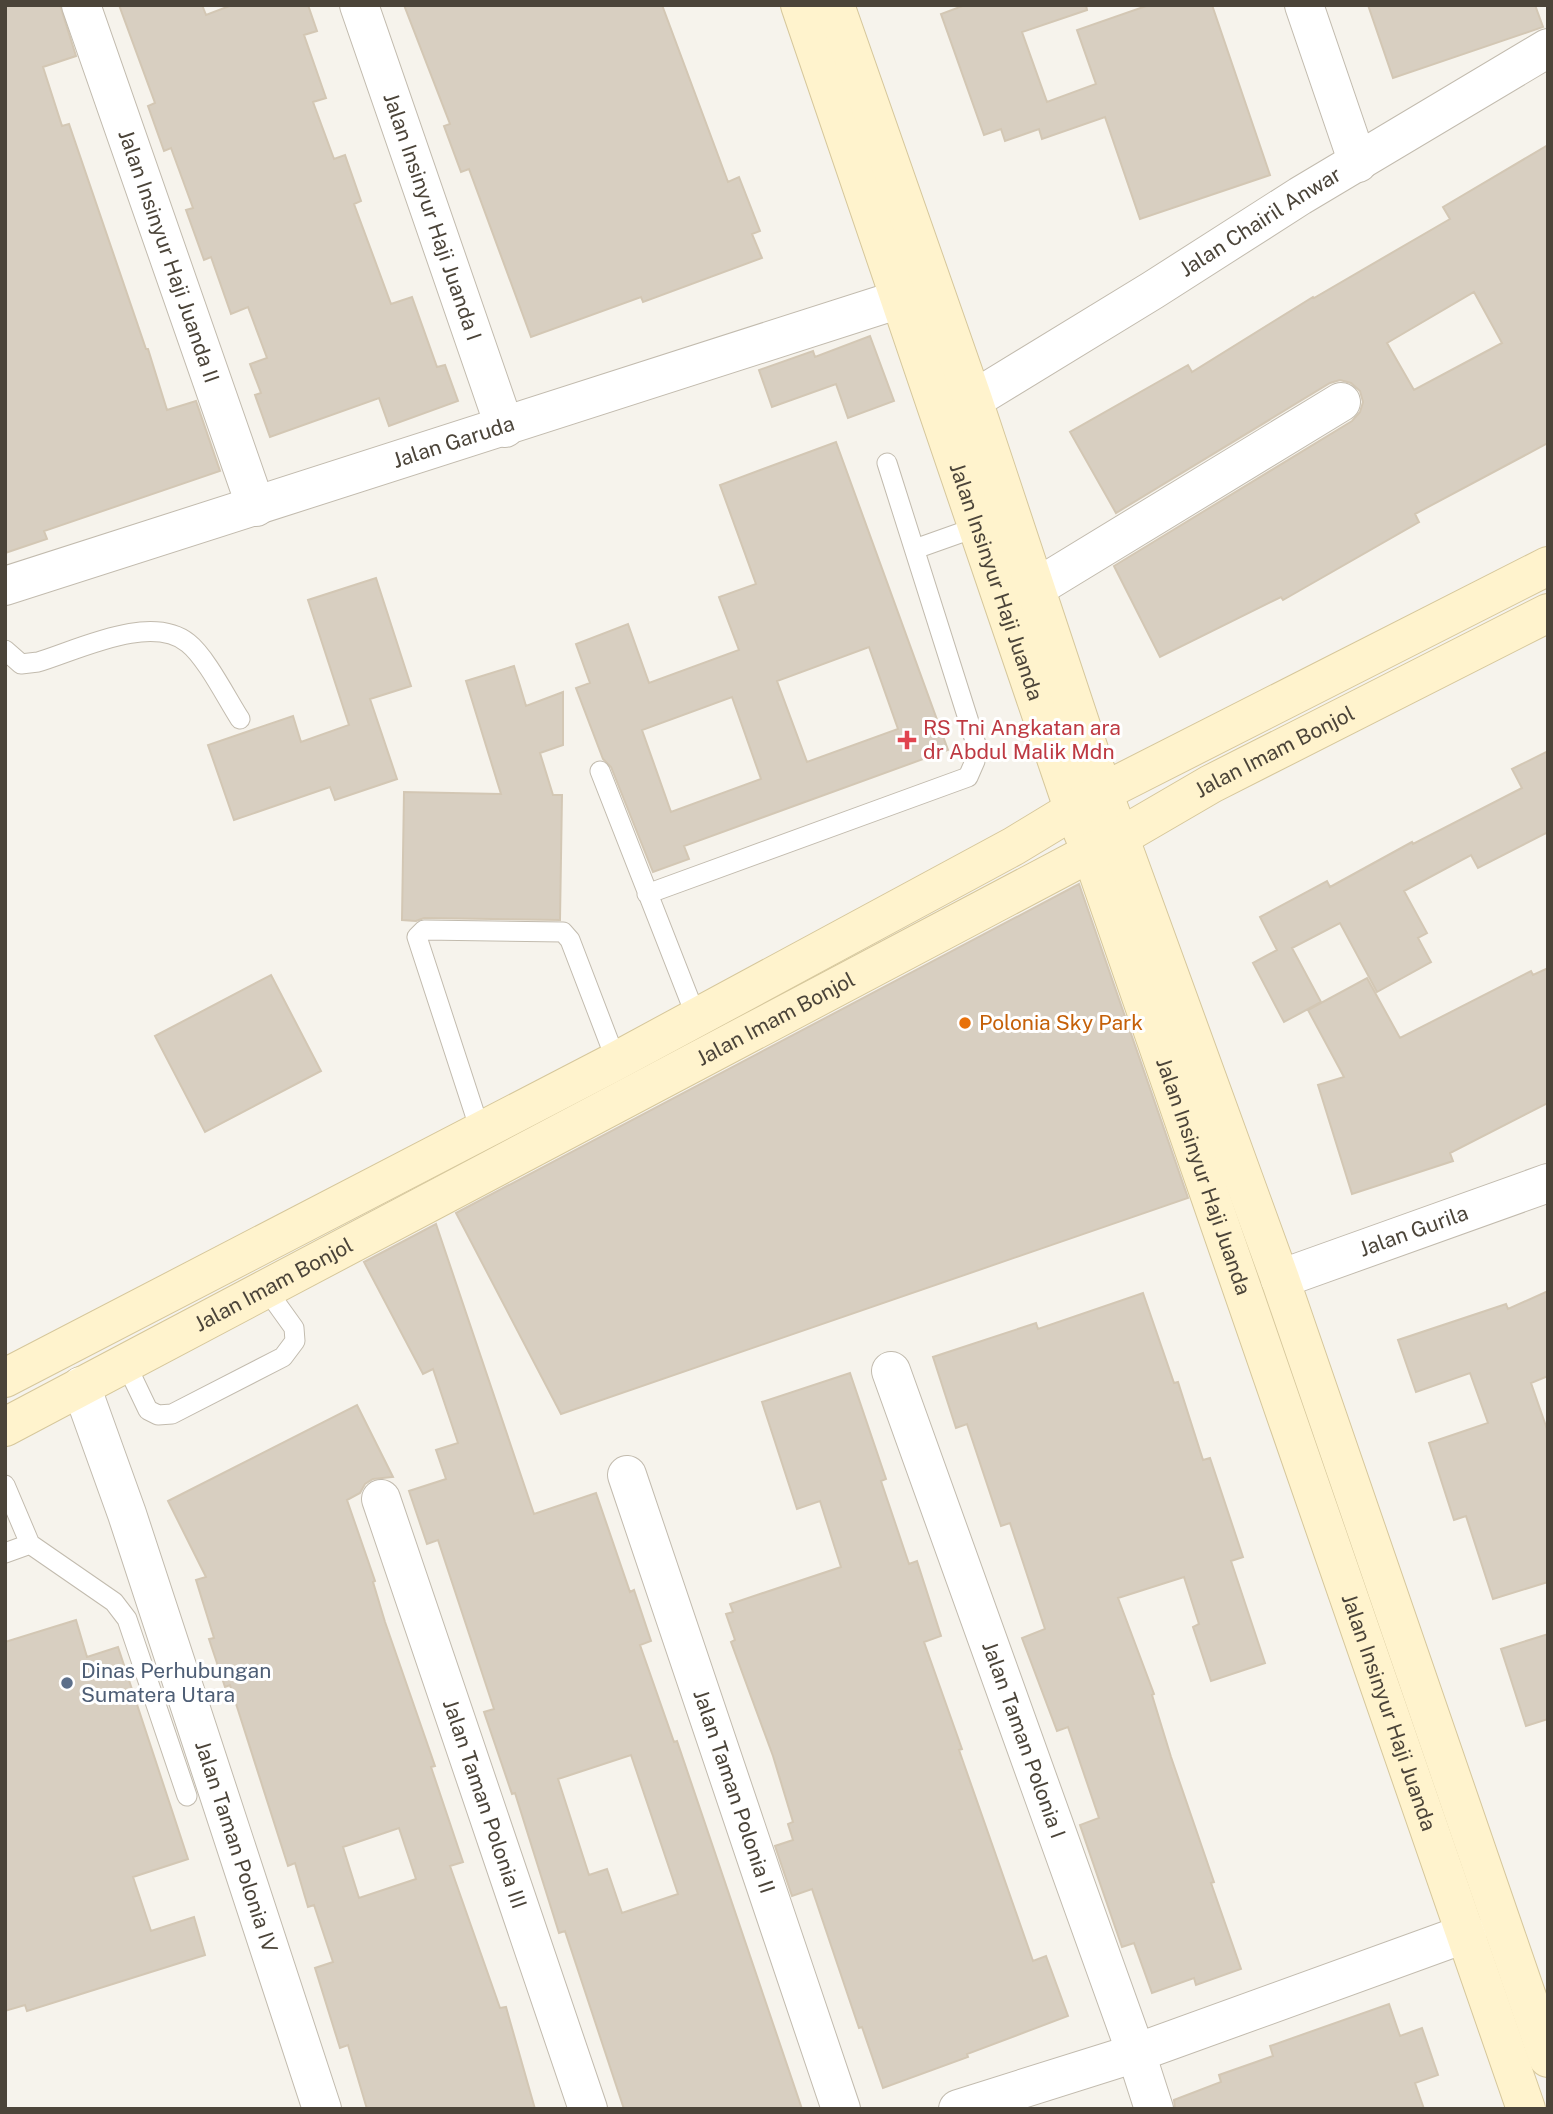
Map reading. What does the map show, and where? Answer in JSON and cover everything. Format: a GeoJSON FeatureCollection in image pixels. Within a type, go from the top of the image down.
{"type":"FeatureCollection","features":[{"type":"Feature","properties":{"kind":"main road","name":"Jalan Insinyur Haji Juanda"},"geometry":{"type":"LineString","coordinates":[[800,5],[977,527],[1280,1279],[1548,2058]]}},
{"type":"Feature","properties":{"kind":"main road","name":"Jalan Insinyur Haji Juanda"},"geometry":{"type":"LineString","coordinates":[[835,5],[1036,588],[1088,802]]}},
{"type":"Feature","properties":{"kind":"main road","name":"Jalan Imam Bonjol"},"geometry":{"type":"LineString","coordinates":[[5,1378],[696,1018],[1088,802],[1548,566]]}},
{"type":"Feature","properties":{"kind":"main road","name":"Jalan Imam Bonjol"},"geometry":{"type":"LineString","coordinates":[[5,1427],[1105,844],[1211,784],[1548,613]]}},
{"type":"Feature","properties":{"kind":"main road","name":"Jalan Insinyur Haji Juanda"},"geometry":{"type":"LineString","coordinates":[[1105,844],[1526,2109]]}},
{"type":"Feature","properties":{"kind":"main road"},"geometry":{"type":"LineString","coordinates":[[395,1175],[413,1212]]}},
{"type":"Feature","properties":{"kind":"main road"},"geometry":{"type":"LineString","coordinates":[[209,1272],[228,1309]]}},
{"type":"Feature","properties":{"kind":"street","name":"Jalan Insinyur Haji Juanda II"},"geometry":{"type":"LineString","coordinates":[[81,5],[256,507]]}},
{"type":"Feature","properties":{"kind":"street","name":"Jalan Insinyur Haji Juanda I"},"geometry":{"type":"LineString","coordinates":[[359,5],[505,428]]}},
{"type":"Feature","properties":{"kind":"street"},"geometry":{"type":"LineString","coordinates":[[1304,5],[1358,163]]}},
{"type":"Feature","properties":{"kind":"street","name":"Jalan Chairil Anwar"},"geometry":{"type":"LineString","coordinates":[[973,400],[1300,196],[1548,48]]}},
{"type":"Feature","properties":{"kind":"street","name":"Jalan Garuda"},"geometry":{"type":"LineString","coordinates":[[5,586],[505,428],[900,299]]}},
{"type":"Feature","properties":{"kind":"street"},"geometry":{"type":"LineString","coordinates":[[1036,588],[1341,402]]}},
{"type":"Feature","properties":{"kind":"street","name":"Jalan Gurila"},"geometry":{"type":"LineString","coordinates":[[1280,1279],[1548,1183]]}},
{"type":"Feature","properties":{"kind":"street","name":"Jalan Taman Polonia I"},"geometry":{"type":"LineString","coordinates":[[891,1371],[1154,2109]]}},
{"type":"Feature","properties":{"kind":"street","name":"Jalan Taman Polonia IV"},"geometry":{"type":"LineString","coordinates":[[80,1386],[127,1514],[321,2109]]}},
{"type":"Feature","properties":{"kind":"street","name":"Jalan Taman Polonia II"},"geometry":{"type":"LineString","coordinates":[[626,1475],[841,2109]]}},
{"type":"Feature","properties":{"kind":"street","name":"Jalan Taman Polonia III"},"geometry":{"type":"LineString","coordinates":[[382,1499],[587,2109]]}},
{"type":"Feature","properties":{"kind":"street"},"geometry":{"type":"LineString","coordinates":[[958,2109],[1136,2053],[1467,1933]]}},
{"type":"Feature","properties":{"kind":"lane"},"geometry":{"type":"LineString","coordinates":[[647,894],[968,777],[975,761],[976,744],[887,463]]}},
{"type":"Feature","properties":{"kind":"lane"},"geometry":{"type":"LineString","coordinates":[[915,549],[977,527]]}},
{"type":"Feature","properties":{"kind":"lane"},"geometry":{"type":"LineString","coordinates":[[5,650],[21,664],[38,662],[137,631],[155,630],[171,634],[188,643],[195,651],[240,719]]}},
{"type":"Feature","properties":{"kind":"lane"},"geometry":{"type":"LineString","coordinates":[[600,771],[696,1018],[714,1052]]}},
{"type":"Feature","properties":{"kind":"lane"},"geometry":{"type":"LineString","coordinates":[[481,1130],[418,937],[424,930],[563,932],[570,940],[632,1096]]}},
{"type":"Feature","properties":{"kind":"lane"},"geometry":{"type":"LineString","coordinates":[[125,1362],[148,1410],[158,1415],[172,1414],[271,1363],[293,1346],[295,1338],[294,1328],[266,1289]]}},
{"type":"Feature","properties":{"kind":"lane"},"geometry":{"type":"LineString","coordinates":[[5,1485],[30,1544],[114,1602],[127,1619],[187,1796]]}},
{"type":"Feature","properties":{"kind":"lane"},"geometry":{"type":"LineString","coordinates":[[5,1553],[30,1544]]}},
{"type":"Feature","properties":{"kind":"building"},"geometry":{"type":"Polygon","coordinates":[[[5,5],[60,5],[76,56],[43,67],[62,126],[69,124],[167,410],[196,401],[220,471],[44,531],[47,539],[5,553],[5,5]]]}},
{"type":"Feature","properties":{"kind":"building"},"geometry":{"type":"Polygon","coordinates":[[[119,5],[202,5],[206,15],[232,5],[308,5],[317,31],[304,35],[326,98],[313,102],[334,159],[345,155],[361,201],[354,204],[391,304],[412,297],[437,367],[445,365],[458,401],[389,426],[379,398],[270,437],[255,395],[261,393],[250,364],[267,358],[248,307],[231,314],[211,257],[204,260],[186,210],[193,208],[171,148],[164,151],[148,106],[155,103],[119,5]]]}},
{"type":"Feature","properties":{"kind":"building"},"geometry":{"type":"Polygon","coordinates":[[[404,5],[662,5],[728,182],[739,177],[760,231],[752,234],[762,258],[643,302],[641,297],[531,337],[469,169],[461,172],[444,126],[450,124],[404,5]]]}},
{"type":"Feature","properties":{"kind":"building"},"geometry":{"type":"Polygon","coordinates":[[[965,5],[1086,5],[1087,10],[1022,32],[1047,102],[1096,84],[1077,30],[1149,5],[1212,5],[1270,175],[1140,219],[1105,117],[1042,139],[1039,129],[1005,141],[1001,129],[984,135],[941,14],[965,5]]]}},
{"type":"Feature","properties":{"kind":"building"},"geometry":{"type":"Polygon","coordinates":[[[1368,5],[1535,5],[1543,27],[1393,78],[1368,5]]]}},
{"type":"Feature","properties":{"kind":"building"},"geometry":{"type":"Polygon","coordinates":[[[1548,145],[1548,443],[1415,514],[1419,522],[1283,600],[1281,597],[1160,657],[1114,566],[1352,421],[1360,412],[1363,402],[1360,391],[1351,383],[1340,380],[1330,383],[1116,513],[1070,432],[1188,365],[1192,372],[1313,297],[1450,219],[1443,207],[1548,145]],[[1474,292],[1387,343],[1414,390],[1502,343],[1474,292]]]}},
{"type":"Feature","properties":{"kind":"building"},"geometry":{"type":"Polygon","coordinates":[[[870,336],[894,401],[848,418],[836,384],[772,407],[759,370],[813,351],[815,357],[870,336]]]}},
{"type":"Feature","properties":{"kind":"building"},"geometry":{"type":"Polygon","coordinates":[[[836,442],[948,750],[684,846],[689,859],[653,872],[611,767],[603,759],[576,688],[590,683],[576,644],[628,624],[649,683],[739,650],[719,597],[756,584],[720,485],[836,442]],[[869,647],[777,681],[807,762],[898,729],[869,647]],[[732,697],[642,730],[671,812],[761,779],[732,697]]]}},
{"type":"Feature","properties":{"kind":"building"},"geometry":{"type":"Polygon","coordinates":[[[376,578],[411,686],[370,699],[397,779],[335,800],[330,787],[234,820],[208,745],[293,716],[301,742],[349,725],[308,600],[376,578]]]}},
{"type":"Feature","properties":{"kind":"building"},"geometry":{"type":"Polygon","coordinates":[[[514,666],[526,706],[563,692],[563,745],[540,753],[553,795],[562,795],[560,920],[402,920],[404,792],[501,794],[466,681],[514,666]]]}},
{"type":"Feature","properties":{"kind":"building"},"geometry":{"type":"Polygon","coordinates":[[[1548,751],[1548,836],[1546,833],[1478,868],[1471,855],[1404,891],[1427,933],[1418,938],[1431,962],[1377,992],[1340,923],[1292,948],[1321,1002],[1284,1022],[1253,963],[1277,950],[1260,917],[1327,881],[1330,887],[1412,842],[1413,844],[1522,788],[1512,769],[1548,751]]]}},
{"type":"Feature","properties":{"kind":"building","name":"Polonia Sky Park"},"geometry":{"type":"Polygon","coordinates":[[[1079,884],[1188,1198],[561,1414],[456,1213],[1079,884]]]}},
{"type":"Feature","properties":{"kind":"building"},"geometry":{"type":"Polygon","coordinates":[[[1548,968],[1548,1103],[1450,1153],[1453,1161],[1352,1194],[1318,1085],[1344,1077],[1308,1010],[1367,978],[1400,1038],[1531,971],[1533,975],[1548,968]]]}},
{"type":"Feature","properties":{"kind":"building"},"geometry":{"type":"Polygon","coordinates":[[[271,975],[321,1071],[205,1132],[155,1036],[271,975]]]}},
{"type":"Feature","properties":{"kind":"building"},"geometry":{"type":"Polygon","coordinates":[[[436,1224],[534,1514],[596,1493],[630,1592],[634,1590],[651,1641],[640,1645],[674,1742],[677,1741],[802,2109],[624,2109],[565,1931],[559,1933],[515,1793],[512,1794],[484,1712],[494,1709],[438,1540],[427,1544],[409,1491],[446,1479],[436,1450],[458,1443],[433,1369],[423,1374],[364,1262],[436,1224]],[[631,1755],[558,1779],[589,1875],[607,1869],[622,1913],[678,1894],[631,1755]]]}},
{"type":"Feature","properties":{"kind":"building"},"geometry":{"type":"Polygon","coordinates":[[[1548,1291],[1548,1376],[1531,1383],[1548,1432],[1548,1582],[1493,1599],[1466,1516],[1454,1520],[1429,1443],[1488,1423],[1470,1373],[1416,1392],[1398,1340],[1506,1304],[1508,1309],[1548,1291]]]}},
{"type":"Feature","properties":{"kind":"building"},"geometry":{"type":"Polygon","coordinates":[[[1143,1293],[1174,1383],[1178,1382],[1203,1460],[1210,1458],[1243,1557],[1231,1561],[1265,1663],[1211,1681],[1193,1627],[1199,1624],[1184,1577],[1118,1598],[1154,1694],[1152,1695],[1171,1757],[1241,1969],[1196,1985],[1194,1978],[1152,1993],[1134,1943],[1122,1947],[1080,1825],[1099,1818],[1068,1727],[1057,1731],[1022,1638],[1045,1629],[1010,1523],[1001,1526],[967,1424],[956,1428],[933,1357],[1036,1323],[1038,1329],[1143,1293]]]}},
{"type":"Feature","properties":{"kind":"building"},"geometry":{"type":"Polygon","coordinates":[[[850,1373],[886,1479],[881,1481],[909,1564],[917,1561],[941,1636],[924,1642],[962,1749],[959,1750],[1033,1961],[1046,1956],[1068,2016],[883,2088],[862,2027],[859,2028],[812,1889],[792,1896],[775,1846],[793,1840],[788,1824],[793,1822],[773,1756],[731,1642],[735,1640],[726,1614],[733,1612],[730,1604],[841,1567],[820,1501],[797,1509],[762,1402],[850,1373]]]}},
{"type":"Feature","properties":{"kind":"building"},"geometry":{"type":"Polygon","coordinates":[[[357,1405],[393,1477],[373,1479],[365,1484],[360,1493],[347,1500],[375,1581],[373,1582],[385,1622],[435,1766],[431,1767],[463,1862],[450,1866],[500,2008],[506,2007],[535,2109],[367,2109],[348,2045],[340,2048],[315,1968],[333,1962],[314,1905],[308,1907],[295,1863],[288,1866],[230,1685],[225,1687],[209,1639],[214,1638],[196,1580],[206,1577],[168,1501],[357,1405]],[[399,1828],[343,1847],[359,1898],[416,1879],[399,1828]]]}},
{"type":"Feature","properties":{"kind":"building"},"geometry":{"type":"Polygon","coordinates":[[[76,1620],[87,1657],[118,1647],[188,1859],[133,1877],[151,1931],[194,1917],[205,1955],[27,2011],[25,2005],[5,2011],[5,1642],[76,1620]]]}},
{"type":"Feature","properties":{"kind":"building"},"geometry":{"type":"Polygon","coordinates":[[[1548,1634],[1548,1719],[1526,1726],[1501,1649],[1548,1634]]]}},
{"type":"Feature","properties":{"kind":"building"},"geometry":{"type":"Polygon","coordinates":[[[1389,2004],[1400,2036],[1422,2028],[1438,2075],[1415,2083],[1424,2109],[1175,2109],[1174,2100],[1221,2082],[1219,2075],[1273,2056],[1270,2046],[1389,2004]]]}},
{"type":"Feature","properties":{"kind":"place","name":"RS Tni Angkatan ara dr Abdul Malik Mdn"},"geometry":{"type":"Point","coordinates":[907,740]}},
{"type":"Feature","properties":{"kind":"place","name":"Polonia Sky Park"},"geometry":{"type":"Point","coordinates":[965,1023]}},
{"type":"Feature","properties":{"kind":"place","name":"Dinas Perhubungan Sumatera Utara"},"geometry":{"type":"Point","coordinates":[67,1683]}}]}
